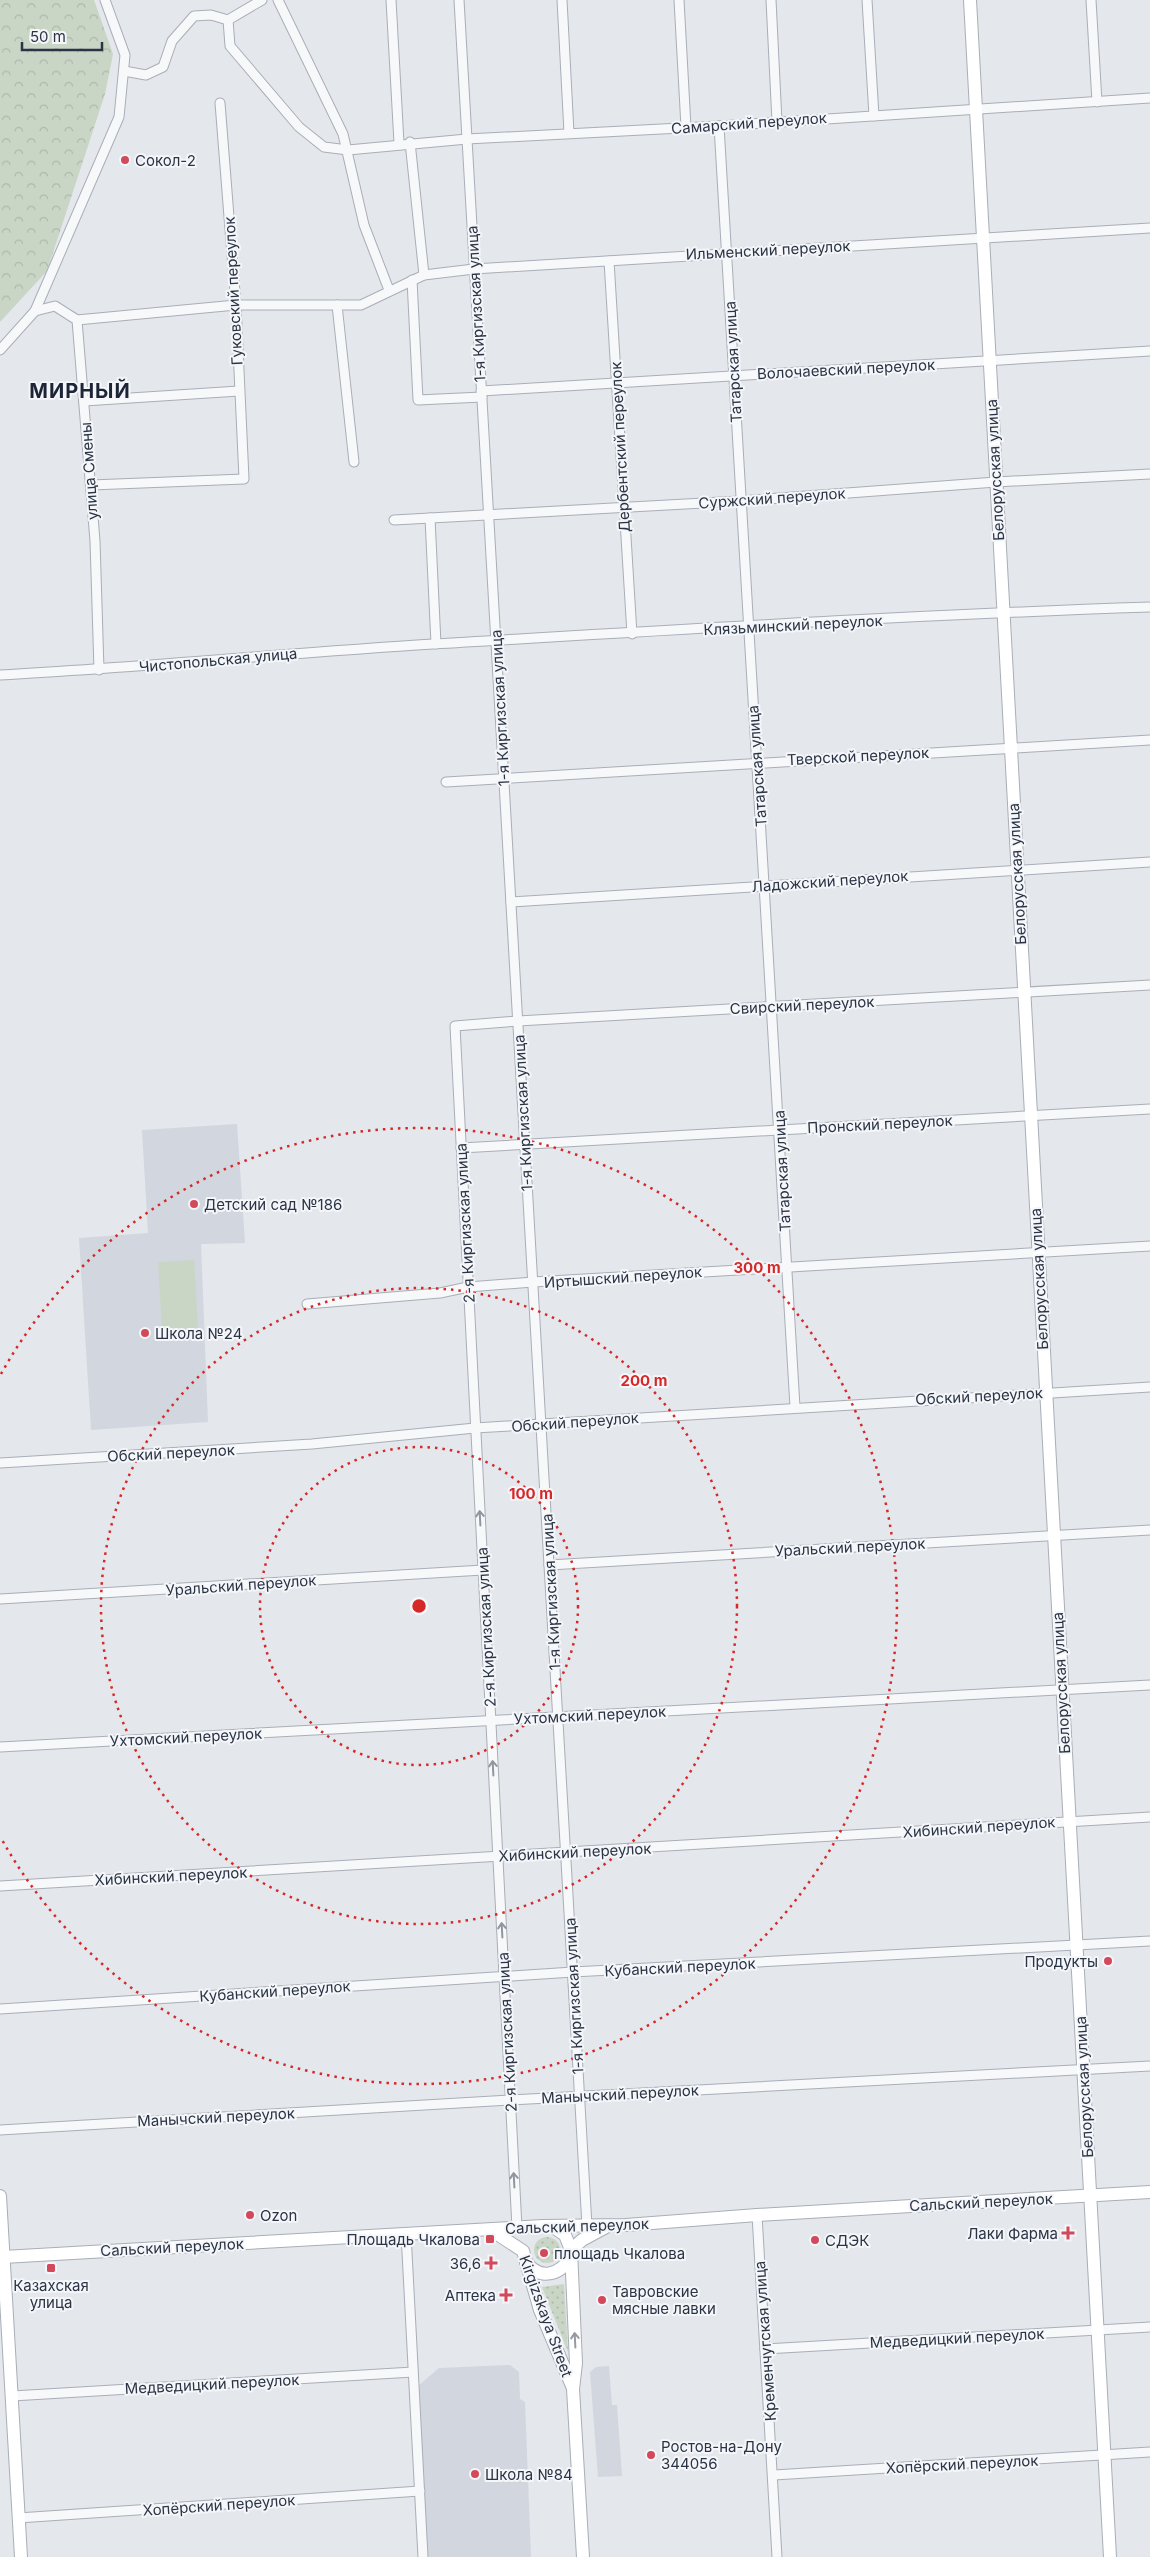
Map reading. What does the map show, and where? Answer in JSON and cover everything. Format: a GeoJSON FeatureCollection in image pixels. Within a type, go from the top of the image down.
{"type":"FeatureCollection","features":[{"type":"Feature","properties":{"kind":"main road","name":"Белорусская улица"},"geometry":{"type":"LineString","coordinates":[[970,0],[1016,870],[1110,2557]]}},
{"type":"Feature","properties":{"kind":"main road","name":"Сальский переулок"},"geometry":{"type":"LineString","coordinates":[[3,2257],[406,2233],[548,2226],[608,2226],[757,2215],[1150,2192]]}},
{"type":"Feature","properties":{"kind":"main road"},"geometry":{"type":"LineString","coordinates":[[0,2196],[21,2557]]}},
{"type":"Feature","properties":{"kind":"main road"},"geometry":{"type":"LineString","coordinates":[[571,2253],[565,2234],[548,2226],[528,2235],[524,2255],[537,2272],[550,2274],[562,2269],[571,2253],[582,2240],[608,2226]]}},
{"type":"Feature","properties":{"kind":"main road","name":"Kirgizskaya Street"},"geometry":{"type":"LineString","coordinates":[[491,2229],[524,2255],[540,2310],[573,2389]]}},
{"type":"Feature","properties":{"kind":"main road","name":"Kirgizskaya Street"},"geometry":{"type":"LineString","coordinates":[[571,2253],[576,2362],[573,2389],[583,2557]]}},
{"type":"Feature","properties":{"kind":"street"},"geometry":{"type":"LineString","coordinates":[[0,350],[35,312],[119,117],[125,55],[105,0]]}},
{"type":"Feature","properties":{"kind":"street"},"geometry":{"type":"LineString","coordinates":[[124,71],[146,75],[163,67],[172,41],[194,16],[211,15],[228,20],[262,0]]}},
{"type":"Feature","properties":{"kind":"street"},"geometry":{"type":"LineString","coordinates":[[278,0],[343,134],[364,224],[389,290]]}},
{"type":"Feature","properties":{"kind":"street"},"geometry":{"type":"LineString","coordinates":[[391,0],[399,143]]}},
{"type":"Feature","properties":{"kind":"street","name":"1-я Киргизская улица"},"geometry":{"type":"LineString","coordinates":[[458,0],[587,2226]]}},
{"type":"Feature","properties":{"kind":"street"},"geometry":{"type":"LineString","coordinates":[[562,0],[569,133]]}},
{"type":"Feature","properties":{"kind":"street"},"geometry":{"type":"LineString","coordinates":[[680,0],[686,128]]}},
{"type":"Feature","properties":{"kind":"street"},"geometry":{"type":"LineString","coordinates":[[771,0],[777,122]]}},
{"type":"Feature","properties":{"kind":"street"},"geometry":{"type":"LineString","coordinates":[[868,0],[874,116]]}},
{"type":"Feature","properties":{"kind":"street"},"geometry":{"type":"LineString","coordinates":[[1091,0],[1097,102]]}},
{"type":"Feature","properties":{"kind":"street"},"geometry":{"type":"LineString","coordinates":[[228,20],[230,46],[299,127],[324,147],[348,150]]}},
{"type":"Feature","properties":{"kind":"street","name":"Самарский переулок"},"geometry":{"type":"LineString","coordinates":[[348,150],[410,142],[720,126],[1150,98]]}},
{"type":"Feature","properties":{"kind":"street","name":"Гуковский переулок"},"geometry":{"type":"LineString","coordinates":[[91,485],[244,480],[236,305],[220,102]]}},
{"type":"Feature","properties":{"kind":"street","name":"Татарская улица"},"geometry":{"type":"LineString","coordinates":[[720,126],[740,501],[780,1130],[795,1407]]}},
{"type":"Feature","properties":{"kind":"street"},"geometry":{"type":"LineString","coordinates":[[410,142],[424,275]]}},
{"type":"Feature","properties":{"kind":"street","name":"Ильменский переулок"},"geometry":{"type":"LineString","coordinates":[[77,320],[236,305],[361,305],[389,290],[424,275],[474,269],[727,252],[1150,228]]}},
{"type":"Feature","properties":{"kind":"street","name":"Дербентский переулок"},"geometry":{"type":"LineString","coordinates":[[609,261],[632,634]]}},
{"type":"Feature","properties":{"kind":"street","name":"Волочаевский переулок"},"geometry":{"type":"LineString","coordinates":[[412,280],[418,400],[617,383],[1150,351]]}},
{"type":"Feature","properties":{"kind":"street"},"geometry":{"type":"LineString","coordinates":[[337,305],[354,462]]}},
{"type":"Feature","properties":{"kind":"street"},"geometry":{"type":"LineString","coordinates":[[35,312],[55,306],[77,320]]}},
{"type":"Feature","properties":{"kind":"street","name":"улица Смены"},"geometry":{"type":"LineString","coordinates":[[77,320],[91,485],[99,670]]}},
{"type":"Feature","properties":{"kind":"street"},"geometry":{"type":"LineString","coordinates":[[84,401],[239,391]]}},
{"type":"Feature","properties":{"kind":"street","name":"Суржский переулок"},"geometry":{"type":"LineString","coordinates":[[394,520],[740,501],[996,482],[1150,474]]}},
{"type":"Feature","properties":{"kind":"street"},"geometry":{"type":"LineString","coordinates":[[430,518],[436,644]]}},
{"type":"Feature","properties":{"kind":"street","name":"Клязьминский переулок"},"geometry":{"type":"LineString","coordinates":[[436,644],[1003,612],[1150,607]]}},
{"type":"Feature","properties":{"kind":"street","name":"Чистопольская улица"},"geometry":{"type":"LineString","coordinates":[[0,675],[99,670],[436,644]]}},
{"type":"Feature","properties":{"kind":"street","name":"Тверской переулок"},"geometry":{"type":"LineString","coordinates":[[446,782],[504,777],[1150,740]]}},
{"type":"Feature","properties":{"kind":"street","name":"Ладожский переулок"},"geometry":{"type":"LineString","coordinates":[[511,902],[1150,862]]}},
{"type":"Feature","properties":{"kind":"street","name":"Свирский переулок"},"geometry":{"type":"LineString","coordinates":[[455,1026],[518,1020],[1150,985]]}},
{"type":"Feature","properties":{"kind":"street","name":"2-я Киргизская улица"},"geometry":{"type":"LineString","coordinates":[[455,1026],[517,2228]]}},
{"type":"Feature","properties":{"kind":"street","name":"Пронский переулок"},"geometry":{"type":"LineString","coordinates":[[461,1148],[1150,1109]]}},
{"type":"Feature","properties":{"kind":"street","name":"Иртышский переулок"},"geometry":{"type":"LineString","coordinates":[[307,1304],[440,1293],[468,1287],[533,1282],[1150,1246]]}},
{"type":"Feature","properties":{"kind":"street","name":"Обский переулок"},"geometry":{"type":"LineString","coordinates":[[0,1463],[312,1444],[476,1428],[795,1407],[1150,1387]]}},
{"type":"Feature","properties":{"kind":"street","name":"Уральский переулок"},"geometry":{"type":"LineString","coordinates":[[549,1565],[1150,1530]]}},
{"type":"Feature","properties":{"kind":"street","name":"Уральский переулок"},"geometry":{"type":"LineString","coordinates":[[0,1600],[483,1570]]}},
{"type":"Feature","properties":{"kind":"street","name":"Ухтомский переулок"},"geometry":{"type":"LineString","coordinates":[[0,1747],[1150,1685]]}},
{"type":"Feature","properties":{"kind":"street","name":"Хибинский переулок"},"geometry":{"type":"LineString","coordinates":[[0,1886],[1150,1817]]}},
{"type":"Feature","properties":{"kind":"street","name":"Кубанский переулок"},"geometry":{"type":"LineString","coordinates":[[0,2009],[504,1976],[1150,1941]]}},
{"type":"Feature","properties":{"kind":"street","name":"Манычский переулок"},"geometry":{"type":"LineString","coordinates":[[0,2130],[580,2096],[1150,2066]]}},
{"type":"Feature","properties":{"kind":"street","name":"Кременчугская улица"},"geometry":{"type":"LineString","coordinates":[[757,2215],[764,2349],[774,2475],[777,2557]]}},
{"type":"Feature","properties":{"kind":"street"},"geometry":{"type":"LineString","coordinates":[[406,2233],[423,2557]]}},
{"type":"Feature","properties":{"kind":"street","name":"Медведицкий переулок"},"geometry":{"type":"LineString","coordinates":[[764,2349],[1150,2327]]}},
{"type":"Feature","properties":{"kind":"street","name":"Медведицкий переулок"},"geometry":{"type":"LineString","coordinates":[[12,2396],[414,2372]]}},
{"type":"Feature","properties":{"kind":"street","name":"Хопёрский переулок"},"geometry":{"type":"LineString","coordinates":[[774,2475],[1150,2452]]}},
{"type":"Feature","properties":{"kind":"street","name":"Хопёрский переулок"},"geometry":{"type":"LineString","coordinates":[[18,2518],[420,2491]]}},
{"type":"Feature","properties":{"kind":"shaded area","name":"Школа №24"},"geometry":{"type":"Polygon","coordinates":[[[237,1124],[245,1243],[201,1244],[208,1422],[91,1430],[79,1238],[148,1233],[142,1130],[237,1124]]]}},
{"type":"Feature","properties":{"kind":"shaded area","name":"Школа №84"},"geometry":{"type":"Polygon","coordinates":[[[510,2365],[519,2372],[520,2399],[525,2402],[531,2557],[428,2557],[418,2386],[439,2368],[510,2365]]]}},
{"type":"Feature","properties":{"kind":"shaded area"},"geometry":{"type":"Polygon","coordinates":[[[609,2366],[612,2405],[617,2405],[622,2476],[598,2477],[590,2372],[596,2367],[609,2366]]]}},
{"type":"Feature","properties":{"kind":"green space"},"geometry":{"type":"Polygon","coordinates":[[[0,0],[94,0],[113,54],[105,94],[47,271],[0,322],[0,0]]]}},
{"type":"Feature","properties":{"kind":"green space"},"geometry":{"type":"Polygon","coordinates":[[[194,1260],[198,1328],[162,1330],[158,1262],[194,1260]]]}},
{"type":"Feature","properties":{"kind":"green space"},"geometry":{"type":"Polygon","coordinates":[[[547,2237],[556,2241],[560,2250],[556,2259],[547,2263],[538,2259],[534,2250],[538,2241],[547,2237]]]}},
{"type":"Feature","properties":{"kind":"green space"},"geometry":{"type":"Polygon","coordinates":[[[564,2284],[568,2352],[542,2287],[564,2284]]]}},
{"type":"Feature","properties":{"kind":"place","name":"Сокол-2"},"geometry":{"type":"Point","coordinates":[125,160]}},
{"type":"Feature","properties":{"kind":"place","name":"Детский сад №186"},"geometry":{"type":"Point","coordinates":[194,1204]}},
{"type":"Feature","properties":{"kind":"place","name":"Школа №24"},"geometry":{"type":"Point","coordinates":[145,1333]}},
{"type":"Feature","properties":{"kind":"place","name":"Продукты"},"geometry":{"type":"Point","coordinates":[1108,1961]}},
{"type":"Feature","properties":{"kind":"place","name":"Ozon"},"geometry":{"type":"Point","coordinates":[250,2215]}},
{"type":"Feature","properties":{"kind":"place","name":"Лаки Фарма"},"geometry":{"type":"Point","coordinates":[1068,2233]}},
{"type":"Feature","properties":{"kind":"place","name":"Площадь Чкалова"},"geometry":{"type":"Point","coordinates":[490,2239]}},
{"type":"Feature","properties":{"kind":"place","name":"СДЭК"},"geometry":{"type":"Point","coordinates":[815,2240]}},
{"type":"Feature","properties":{"kind":"place","name":"площадь Чкалова"},"geometry":{"type":"Point","coordinates":[544,2253]}},
{"type":"Feature","properties":{"kind":"place","name":"36,6"},"geometry":{"type":"Point","coordinates":[491,2263]}},
{"type":"Feature","properties":{"kind":"place","name":"Казахская улица"},"geometry":{"type":"Point","coordinates":[51,2268]}},
{"type":"Feature","properties":{"kind":"place","name":"Аптека"},"geometry":{"type":"Point","coordinates":[506,2295]}},
{"type":"Feature","properties":{"kind":"place","name":"Тавровские мясные лавки"},"geometry":{"type":"Point","coordinates":[602,2300]}},
{"type":"Feature","properties":{"kind":"place","name":"Ростов-на-Дону 344056"},"geometry":{"type":"Point","coordinates":[651,2455]}},
{"type":"Feature","properties":{"kind":"place","name":"Школа №84"},"geometry":{"type":"Point","coordinates":[475,2474]}},
{"type":"Feature","properties":{"kind":"district","name":"МИРНЫЙ"},"geometry":{"type":"Point","coordinates":[80,391]}}]}
